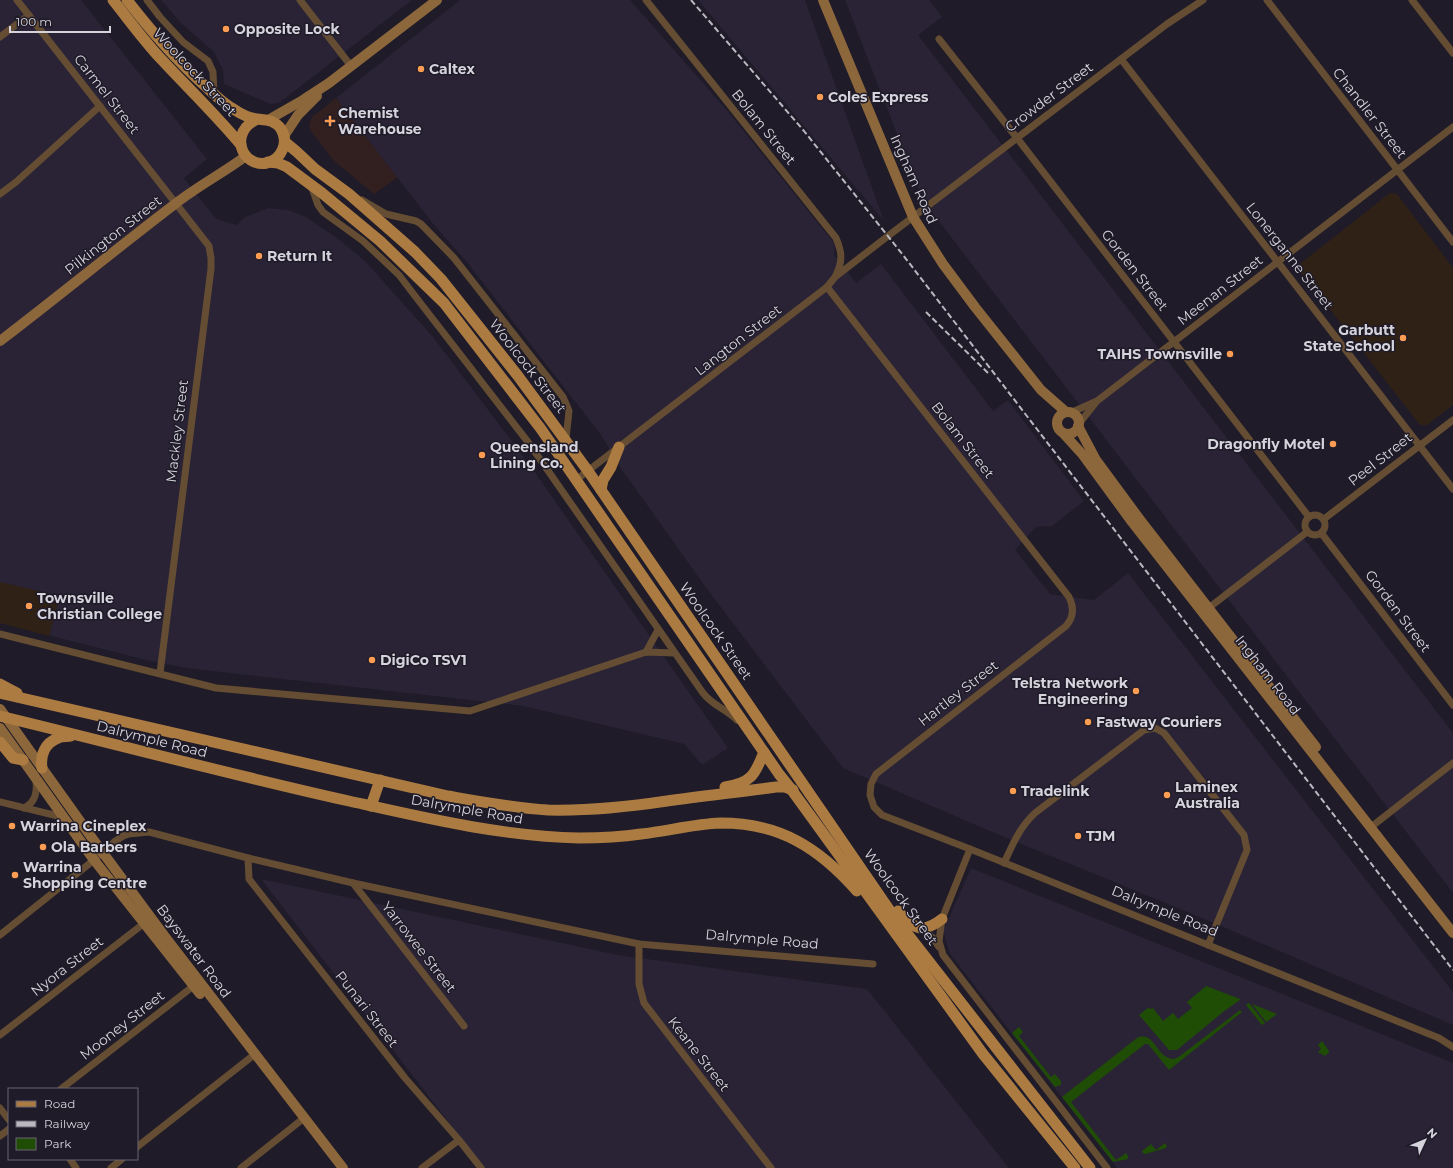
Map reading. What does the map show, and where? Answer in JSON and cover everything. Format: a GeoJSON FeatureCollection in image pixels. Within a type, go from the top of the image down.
{"type":"FeatureCollection","features":[{"type":"Feature","properties":{"kind":"main road","name":"Woolcock Street"},"geometry":{"type":"LineString","coordinates":[[113,0],[144,40],[217,117],[241,145]]}},
{"type":"Feature","properties":{"kind":"main road","name":"Woolcock Street"},"geometry":{"type":"LineString","coordinates":[[127,0],[164,46],[214,94],[234,110],[249,117],[263,120]]}},
{"type":"Feature","properties":{"kind":"main road"},"geometry":{"type":"LineString","coordinates":[[329,84],[303,100],[263,120],[246,126],[242,132],[241,145],[246,156],[256,162],[268,162],[274,160],[282,152],[284,139],[298,115],[329,84],[437,0]]}},
{"type":"Feature","properties":{"kind":"main road","name":"Ingham Road"},"geometry":{"type":"LineString","coordinates":[[823,0],[913,217],[947,270],[1041,390],[1057,420]]}},
{"type":"Feature","properties":{"kind":"main road"},"geometry":{"type":"LineString","coordinates":[[263,120],[278,125],[284,139]]}},
{"type":"Feature","properties":{"kind":"main road","name":"Woolcock Street"},"geometry":{"type":"LineString","coordinates":[[284,139],[315,170],[349,194],[415,252],[441,279],[566,439],[895,918],[1090,1168]]}},
{"type":"Feature","properties":{"kind":"main road","name":"Pilkington Street"},"geometry":{"type":"LineString","coordinates":[[0,341],[176,204],[246,156]]}},
{"type":"Feature","properties":{"kind":"main road","name":"Woolcock Street"},"geometry":{"type":"LineString","coordinates":[[268,162],[287,167],[311,184],[380,241],[444,303],[541,429],[764,752],[983,1054],[1075,1168]]}},
{"type":"Feature","properties":{"kind":"main road","name":"Ingham Road"},"geometry":{"type":"LineString","coordinates":[[1041,390],[1068,412]]}},
{"type":"Feature","properties":{"kind":"main road"},"geometry":{"type":"LineString","coordinates":[[1068,412],[1077,417],[1078,425],[1074,432],[1067,434],[1063,433],[1058,428],[1057,420],[1059,416],[1068,412]]}},
{"type":"Feature","properties":{"kind":"main road","name":"Ingham Road"},"geometry":{"type":"LineString","coordinates":[[1078,425],[1096,460],[1205,611]]}},
{"type":"Feature","properties":{"kind":"main road","name":"Ingham Road"},"geometry":{"type":"LineString","coordinates":[[1063,433],[1083,455],[1132,522],[1205,611],[1373,825],[1453,923]]}},
{"type":"Feature","properties":{"kind":"main road"},"geometry":{"type":"LineString","coordinates":[[601,490],[603,480],[611,467],[619,447]]}},
{"type":"Feature","properties":{"kind":"main road"},"geometry":{"type":"LineString","coordinates":[[0,684],[28,700]]}},
{"type":"Feature","properties":{"kind":"main road","name":"Dalrymple Road"},"geometry":{"type":"LineString","coordinates":[[0,693],[448,796],[503,806],[549,810],[595,810],[640,806],[666,801],[776,787],[791,789],[809,796],[815,801]]}},
{"type":"Feature","properties":{"kind":"main road"},"geometry":{"type":"LineString","coordinates":[[0,699],[28,700]]}},
{"type":"Feature","properties":{"kind":"main road","name":"Bayswater Road"},"geometry":{"type":"LineString","coordinates":[[0,709],[4,717],[102,852],[147,921]]}},
{"type":"Feature","properties":{"kind":"main road","name":"Dalrymple Road"},"geometry":{"type":"LineString","coordinates":[[4,717],[260,781],[458,825],[519,834],[580,838],[641,834],[720,823],[758,827],[794,839],[826,859],[840,872],[897,936]]}},
{"type":"Feature","properties":{"kind":"main road","name":"Bayswater Road"},"geometry":{"type":"LineString","coordinates":[[0,728],[94,860],[147,921],[302,1120],[343,1168]]}},
{"type":"Feature","properties":{"kind":"main road"},"geometry":{"type":"LineString","coordinates":[[42,768],[41,762],[43,753],[49,743],[57,738],[73,735]]}},
{"type":"Feature","properties":{"kind":"main road"},"geometry":{"type":"LineString","coordinates":[[0,742],[13,758],[23,760]]}},
{"type":"Feature","properties":{"kind":"main road"},"geometry":{"type":"LineString","coordinates":[[666,801],[740,784],[756,771],[764,752]]}},
{"type":"Feature","properties":{"kind":"main road"},"geometry":{"type":"LineString","coordinates":[[371,806],[380,780]]}},
{"type":"Feature","properties":{"kind":"main road"},"geometry":{"type":"LineString","coordinates":[[806,810],[805,803],[807,801],[815,801]]}},
{"type":"Feature","properties":{"kind":"main road","name":"Ingham Road"},"geometry":{"type":"LineString","coordinates":[[1373,825],[1453,933]]}},
{"type":"Feature","properties":{"kind":"main road"},"geometry":{"type":"LineString","coordinates":[[861,868],[911,924],[922,929],[930,928],[942,919]]}},
{"type":"Feature","properties":{"kind":"main road","name":"Bayswater Road"},"geometry":{"type":"LineString","coordinates":[[302,1120],[335,1168]]}},
{"type":"Feature","properties":{"kind":"street","name":"Carmel Street"},"geometry":{"type":"LineString","coordinates":[[17,0],[176,204]]}},
{"type":"Feature","properties":{"kind":"street"},"geometry":{"type":"LineString","coordinates":[[147,0],[160,17],[178,36],[208,61],[213,72],[214,94]]}},
{"type":"Feature","properties":{"kind":"street"},"geometry":{"type":"LineString","coordinates":[[300,0],[351,66]]}},
{"type":"Feature","properties":{"kind":"street","name":"Bolam Street"},"geometry":{"type":"LineString","coordinates":[[646,0],[836,238],[841,251],[840,267],[835,277]]}},
{"type":"Feature","properties":{"kind":"street","name":"Crowder Street"},"geometry":{"type":"LineString","coordinates":[[913,217],[1121,59],[1203,0]]}},
{"type":"Feature","properties":{"kind":"street","name":"Chandler Street"},"geometry":{"type":"LineString","coordinates":[[1267,0],[1453,242]]}},
{"type":"Feature","properties":{"kind":"street"},"geometry":{"type":"LineString","coordinates":[[1412,0],[1453,53]]}},
{"type":"Feature","properties":{"kind":"street"},"geometry":{"type":"LineString","coordinates":[[0,37],[29,15]]}},
{"type":"Feature","properties":{"kind":"street","name":"Gorden Street"},"geometry":{"type":"LineString","coordinates":[[938,39],[1017,138],[1309,517]]}},
{"type":"Feature","properties":{"kind":"street","name":"Lonerganne Street"},"geometry":{"type":"LineString","coordinates":[[1121,59],[1453,489]]}},
{"type":"Feature","properties":{"kind":"street"},"geometry":{"type":"LineString","coordinates":[[0,194],[16,182],[100,106]]}},
{"type":"Feature","properties":{"kind":"street","name":"Meenan Street"},"geometry":{"type":"LineString","coordinates":[[1078,425],[1097,401],[1453,127]]}},
{"type":"Feature","properties":{"kind":"street"},"geometry":{"type":"LineString","coordinates":[[311,184],[314,198],[323,212],[363,241],[398,275],[528,442],[674,653],[710,702],[730,713],[755,739]]}},
{"type":"Feature","properties":{"kind":"street"},"geometry":{"type":"LineString","coordinates":[[349,194],[386,214],[416,221],[422,224],[454,258],[563,397],[569,411],[566,439]]}},
{"type":"Feature","properties":{"kind":"street","name":"Mackley Street"},"geometry":{"type":"LineString","coordinates":[[160,673],[211,258],[209,246],[176,204]]}},
{"type":"Feature","properties":{"kind":"street","name":"Langton Street"},"geometry":{"type":"LineString","coordinates":[[576,480],[827,287],[835,277],[913,217]]}},
{"type":"Feature","properties":{"kind":"street","name":"Bolam Street"},"geometry":{"type":"LineString","coordinates":[[827,287],[1069,597],[1073,612]]}},
{"type":"Feature","properties":{"kind":"street","name":"Meenan Street"},"geometry":{"type":"LineString","coordinates":[[1068,412],[1097,401]]}},
{"type":"Feature","properties":{"kind":"street","name":"Peel Street"},"geometry":{"type":"LineString","coordinates":[[1324,519],[1453,420]]}},
{"type":"Feature","properties":{"kind":"street"},"geometry":{"type":"LineString","coordinates":[[1314,515],[1324,519],[1326,524],[1322,534],[1317,536],[1311,535],[1307,532],[1305,527],[1306,521],[1309,517],[1314,515]]}},
{"type":"Feature","properties":{"kind":"street"},"geometry":{"type":"LineString","coordinates":[[1205,611],[1307,532]]}},
{"type":"Feature","properties":{"kind":"street","name":"Gorden Street"},"geometry":{"type":"LineString","coordinates":[[1322,534],[1453,704]]}},
{"type":"Feature","properties":{"kind":"street","name":"Hartley Street"},"geometry":{"type":"LineString","coordinates":[[870,800],[869,789],[872,779],[876,774],[1066,626],[1071,620],[1073,612]]}},
{"type":"Feature","properties":{"kind":"street"},"geometry":{"type":"LineString","coordinates":[[646,652],[658,630]]}},
{"type":"Feature","properties":{"kind":"street"},"geometry":{"type":"LineString","coordinates":[[0,634],[216,688],[470,711],[646,652],[674,653]]}},
{"type":"Feature","properties":{"kind":"street"},"geometry":{"type":"LineString","coordinates":[[1004,863],[1018,833],[1025,822],[1035,813],[1144,730],[1155,728],[1164,733],[1244,835],[1247,850],[1208,945]]}},
{"type":"Feature","properties":{"kind":"street"},"geometry":{"type":"LineString","coordinates":[[1373,825],[1453,763]]}},
{"type":"Feature","properties":{"kind":"street"},"geometry":{"type":"LineString","coordinates":[[24,808],[30,804],[34,798],[37,788],[36,780]]}},
{"type":"Feature","properties":{"kind":"street","name":"Dalrymple Road"},"geometry":{"type":"LineString","coordinates":[[870,800],[878,812],[882,815],[1439,1038],[1453,1047]]}},
{"type":"Feature","properties":{"kind":"street"},"geometry":{"type":"LineString","coordinates":[[0,802],[62,817]]}},
{"type":"Feature","properties":{"kind":"street","name":"Dalrymple Road"},"geometry":{"type":"LineString","coordinates":[[0,935],[123,836],[136,832],[149,832],[248,858],[639,944],[873,964]]}},
{"type":"Feature","properties":{"kind":"street"},"geometry":{"type":"LineString","coordinates":[[970,849],[942,919],[939,935],[941,949],[945,959],[1108,1168]]}},
{"type":"Feature","properties":{"kind":"street","name":"Punari Street"},"geometry":{"type":"LineString","coordinates":[[248,858],[249,879],[405,1078],[459,1140],[481,1168]]}},
{"type":"Feature","properties":{"kind":"street","name":"Yarrowee Street"},"geometry":{"type":"LineString","coordinates":[[353,882],[464,1026]]}},
{"type":"Feature","properties":{"kind":"street","name":"Nyora Street"},"geometry":{"type":"LineString","coordinates":[[0,1035],[147,921]]}},
{"type":"Feature","properties":{"kind":"street"},"geometry":{"type":"LineString","coordinates":[[922,929],[933,938],[941,949]]}},
{"type":"Feature","properties":{"kind":"street","name":"Keane Street"},"geometry":{"type":"LineString","coordinates":[[639,944],[639,984],[644,1003],[771,1168]]}},
{"type":"Feature","properties":{"kind":"street","name":"Mooney Street"},"geometry":{"type":"LineString","coordinates":[[62,1088],[196,984]]}},
{"type":"Feature","properties":{"kind":"street"},"geometry":{"type":"LineString","coordinates":[[138,1146],[252,1056]]}},
{"type":"Feature","properties":{"kind":"street"},"geometry":{"type":"LineString","coordinates":[[0,1108],[8,1119]]}},
{"type":"Feature","properties":{"kind":"street"},"geometry":{"type":"LineString","coordinates":[[241,1168],[302,1120]]}},
{"type":"Feature","properties":{"kind":"street"},"geometry":{"type":"LineString","coordinates":[[0,1136],[8,1130]]}},
{"type":"Feature","properties":{"kind":"street"},"geometry":{"type":"LineString","coordinates":[[422,1168],[459,1140]]}},
{"type":"Feature","properties":{"kind":"street"},"geometry":{"type":"LineString","coordinates":[[111,1168],[121,1160]]}},
{"type":"Feature","properties":{"kind":"shaded area"},"geometry":{"type":"Polygon","coordinates":[[[0,0],[81,0],[207,159],[184,178],[216,219],[237,225],[245,217],[268,208],[288,210],[306,217],[337,238],[366,262],[433,337],[529,464],[728,748],[702,765],[684,744],[523,706],[186,668],[146,660],[0,623],[0,0]]]}},
{"type":"Feature","properties":{"kind":"shaded area"},"geometry":{"type":"Polygon","coordinates":[[[161,0],[412,0],[279,103],[270,104],[224,84],[223,70],[214,52],[182,24],[161,0]]]}},
{"type":"Feature","properties":{"kind":"shaded area"},"geometry":{"type":"Polygon","coordinates":[[[460,0],[630,0],[725,108],[835,244],[834,255],[856,283],[881,264],[993,411],[1008,400],[1084,501],[1052,526],[1036,527],[1015,550],[1050,594],[1094,600],[1128,573],[1453,992],[1453,1025],[843,768],[707,589],[620,467],[601,435],[466,261],[434,225],[336,98],[460,0]]]}},
{"type":"Feature","properties":{"kind":"shaded area"},"geometry":{"type":"Polygon","coordinates":[[[698,0],[805,0],[884,221],[698,0]]]}},
{"type":"Feature","properties":{"kind":"shaded area"},"geometry":{"type":"Polygon","coordinates":[[[845,0],[929,0],[942,17],[918,35],[1453,733],[1453,893],[928,207],[918,188],[845,0]]]}},
{"type":"Feature","properties":{"kind":"shaded area"},"geometry":{"type":"Polygon","coordinates":[[[336,98],[398,177],[374,194],[334,161],[311,131],[309,125],[312,117],[336,98]]]}},
{"type":"Feature","properties":{"kind":"shaded area","name":"Garbutt State School"},"geometry":{"type":"Polygon","coordinates":[[[1390,193],[1397,194],[1453,268],[1453,405],[1427,425],[1420,425],[1300,271],[1301,263],[1390,193]]]}},
{"type":"Feature","properties":{"kind":"shaded area","name":"Townsville Christian College"},"geometry":{"type":"Polygon","coordinates":[[[0,582],[60,596],[49,636],[0,623],[0,582]]]}},
{"type":"Feature","properties":{"kind":"shaded area"},"geometry":{"type":"Polygon","coordinates":[[[971,868],[1453,1063],[1453,1168],[1117,1168],[950,954],[943,931],[971,868]]]}},
{"type":"Feature","properties":{"kind":"shaded area"},"geometry":{"type":"Polygon","coordinates":[[[261,879],[618,955],[867,989],[1009,1168],[484,1168],[261,879]]]}},
{"type":"Feature","properties":{"kind":"green space"},"geometry":{"type":"Polygon","coordinates":[[[1206,986],[1240,1000],[1177,1050],[1169,1050],[1139,1015],[1148,1008],[1153,1008],[1163,1021],[1173,1013],[1178,1019],[1192,1008],[1187,1002],[1206,986]]]}},
{"type":"Feature","properties":{"kind":"green space"},"geometry":{"type":"Polygon","coordinates":[[[1249,1003],[1265,1023],[1262,1025],[1246,1005],[1249,1003]]]}},
{"type":"Feature","properties":{"kind":"green space"},"geometry":{"type":"Polygon","coordinates":[[[1252,1004],[1277,1014],[1266,1022],[1252,1004]]]}},
{"type":"Feature","properties":{"kind":"green space"},"geometry":{"type":"Polygon","coordinates":[[[1240,1010],[1242,1012],[1169,1070],[1148,1044],[1145,1044],[1071,1102],[1116,1160],[1126,1153],[1128,1159],[1113,1162],[1062,1097],[1137,1038],[1148,1038],[1163,1055],[1174,1059],[1240,1010]]]}},
{"type":"Feature","properties":{"kind":"green space"},"geometry":{"type":"Polygon","coordinates":[[[1019,1027],[1023,1032],[1019,1036],[1051,1077],[1055,1074],[1061,1081],[1061,1085],[1055,1087],[1012,1033],[1019,1027]]]}},
{"type":"Feature","properties":{"kind":"green space"},"geometry":{"type":"Polygon","coordinates":[[[1322,1041],[1329,1051],[1325,1056],[1318,1052],[1321,1049],[1318,1045],[1322,1041]]]}},
{"type":"Feature","properties":{"kind":"green space"},"geometry":{"type":"Polygon","coordinates":[[[1165,1143],[1167,1146],[1166,1148],[1145,1154],[1142,1151],[1151,1144],[1156,1150],[1165,1143]]]}},
{"type":"Feature","properties":{"kind":"railway"},"geometry":{"type":"LineString","coordinates":[[691,0],[804,131],[903,255],[1453,970]]}},
{"type":"Feature","properties":{"kind":"railway"},"geometry":{"type":"LineString","coordinates":[[926,312],[988,373]]}},
{"type":"Feature","properties":{"kind":"place","name":"Opposite Lock"},"geometry":{"type":"Point","coordinates":[226,29]}},
{"type":"Feature","properties":{"kind":"place","name":"Caltex"},"geometry":{"type":"Point","coordinates":[421,69]}},
{"type":"Feature","properties":{"kind":"place","name":"Coles Express"},"geometry":{"type":"Point","coordinates":[820,97]}},
{"type":"Feature","properties":{"kind":"place","name":"Chemist Warehouse"},"geometry":{"type":"Point","coordinates":[330,121]}},
{"type":"Feature","properties":{"kind":"place","name":"Return It"},"geometry":{"type":"Point","coordinates":[259,256]}},
{"type":"Feature","properties":{"kind":"place","name":"Garbutt State School"},"geometry":{"type":"Point","coordinates":[1403,338]}},
{"type":"Feature","properties":{"kind":"place","name":"TAIHS Townsville"},"geometry":{"type":"Point","coordinates":[1230,354]}},
{"type":"Feature","properties":{"kind":"place","name":"Dragonfly Motel"},"geometry":{"type":"Point","coordinates":[1333,444]}},
{"type":"Feature","properties":{"kind":"place","name":"Queensland Lining Co."},"geometry":{"type":"Point","coordinates":[482,455]}},
{"type":"Feature","properties":{"kind":"place","name":"Townsville Christian College"},"geometry":{"type":"Point","coordinates":[29,606]}},
{"type":"Feature","properties":{"kind":"place","name":"DigiCo TSV1"},"geometry":{"type":"Point","coordinates":[372,660]}},
{"type":"Feature","properties":{"kind":"place","name":"Telstra Network Engineering"},"geometry":{"type":"Point","coordinates":[1136,691]}},
{"type":"Feature","properties":{"kind":"place","name":"Fastway Couriers"},"geometry":{"type":"Point","coordinates":[1088,722]}},
{"type":"Feature","properties":{"kind":"place","name":"Tradelink"},"geometry":{"type":"Point","coordinates":[1013,791]}},
{"type":"Feature","properties":{"kind":"place","name":"Laminex Australia"},"geometry":{"type":"Point","coordinates":[1167,795]}},
{"type":"Feature","properties":{"kind":"place","name":"Warrina Cineplex"},"geometry":{"type":"Point","coordinates":[12,826]}},
{"type":"Feature","properties":{"kind":"place","name":"TJM"},"geometry":{"type":"Point","coordinates":[1078,836]}},
{"type":"Feature","properties":{"kind":"place","name":"Ola Barbers"},"geometry":{"type":"Point","coordinates":[43,847]}},
{"type":"Feature","properties":{"kind":"place","name":"Warrina Shopping Centre"},"geometry":{"type":"Point","coordinates":[15,875]}}]}
